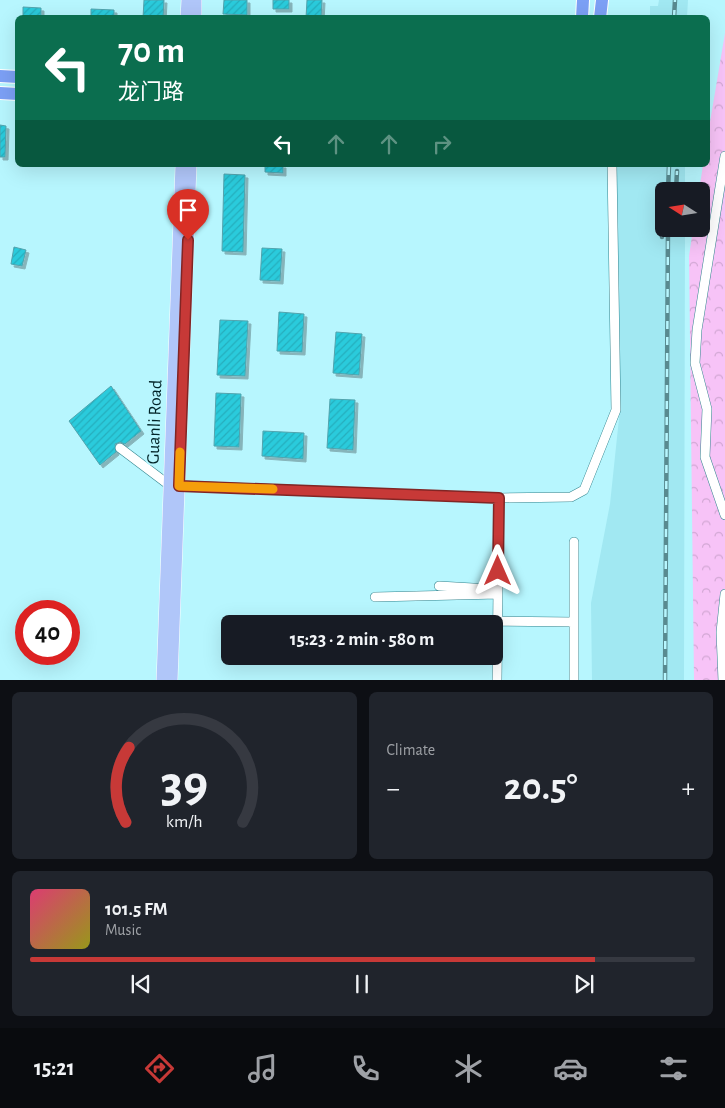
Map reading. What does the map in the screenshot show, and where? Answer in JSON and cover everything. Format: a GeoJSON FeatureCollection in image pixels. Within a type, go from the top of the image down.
{"type":"FeatureCollection","features":[{"type":"Feature","properties":{"kind":"highway"},"geometry":{"type":"LineString","coordinates":[[582,15],[583,0]]}},
{"type":"Feature","properties":{"kind":"highway"},"geometry":{"type":"LineString","coordinates":[[600,15],[602,0]]}},
{"type":"Feature","properties":{"kind":"highway"},"geometry":{"type":"LineString","coordinates":[[0,76],[15,77]]}},
{"type":"Feature","properties":{"kind":"highway"},"geometry":{"type":"LineString","coordinates":[[0,93],[15,94]]}},
{"type":"Feature","properties":{"kind":"main road"},"geometry":{"type":"LineString","coordinates":[[186,15],[187,0]]}},
{"type":"Feature","properties":{"kind":"main road"},"geometry":{"type":"LineString","coordinates":[[196,0],[196,15]]}},
{"type":"Feature","properties":{"kind":"main road","name":"Guanli Road"},"geometry":{"type":"LineString","coordinates":[[172,680],[181,167]]}},
{"type":"Feature","properties":{"kind":"main road","name":"Guanli Road"},"geometry":{"type":"LineString","coordinates":[[162,680],[191,167]]}},
{"type":"Feature","properties":{"kind":"street"},"geometry":{"type":"LineString","coordinates":[[725,156],[697,330],[695,363],[707,409],[705,457],[725,515]]}},
{"type":"Feature","properties":{"kind":"street"},"geometry":{"type":"LineString","coordinates":[[120,448],[174,486],[499,498],[571,497],[584,490],[616,410],[612,167]]}},
{"type":"Feature","properties":{"kind":"street"},"geometry":{"type":"LineString","coordinates":[[498,615],[499,498]]}},
{"type":"Feature","properties":{"kind":"street"},"geometry":{"type":"LineString","coordinates":[[574,542],[574,680]]}},
{"type":"Feature","properties":{"kind":"street"},"geometry":{"type":"LineString","coordinates":[[440,586],[498,591]]}},
{"type":"Feature","properties":{"kind":"street"},"geometry":{"type":"LineString","coordinates":[[375,597],[498,591]]}},
{"type":"Feature","properties":{"kind":"street"},"geometry":{"type":"LineString","coordinates":[[723,680],[721,632],[725,594]]}},
{"type":"Feature","properties":{"kind":"street"},"geometry":{"type":"LineString","coordinates":[[503,621],[574,622]]}},
{"type":"Feature","properties":{"kind":"street"},"geometry":{"type":"LineString","coordinates":[[497,665],[497,680]]}},
{"type":"Feature","properties":{"kind":"shaded area"},"geometry":{"type":"Polygon","coordinates":[[[659,0],[688,0],[687,15],[650,15],[650,6],[658,6],[659,0]]]}},
{"type":"Feature","properties":{"kind":"shaded area"},"geometry":{"type":"Polygon","coordinates":[[[614,167],[685,167],[685,182],[655,182],[655,238],[685,238],[684,680],[592,680],[591,603],[610,504],[620,409],[614,167]]]}},
{"type":"Feature","properties":{"kind":"green space"},"geometry":{"type":"Polygon","coordinates":[[[725,33],[725,680],[694,680],[689,256],[692,238],[710,238],[710,182],[700,182],[703,167],[710,167],[710,122],[725,33]]]}},
{"type":"Feature","properties":{"kind":"building"},"geometry":{"type":"Polygon","coordinates":[[[144,0],[164,0],[163,15],[143,15],[144,0]]]}},
{"type":"Feature","properties":{"kind":"building"},"geometry":{"type":"Polygon","coordinates":[[[224,0],[247,0],[247,15],[223,14],[224,0]]]}},
{"type":"Feature","properties":{"kind":"building"},"geometry":{"type":"Polygon","coordinates":[[[273,0],[289,0],[289,9],[273,9],[273,0]]]}},
{"type":"Feature","properties":{"kind":"building"},"geometry":{"type":"Polygon","coordinates":[[[307,0],[322,0],[321,15],[306,15],[307,0]]]}},
{"type":"Feature","properties":{"kind":"building"},"geometry":{"type":"Polygon","coordinates":[[[23,7],[41,8],[41,15],[23,15],[23,7]]]}},
{"type":"Feature","properties":{"kind":"building"},"geometry":{"type":"Polygon","coordinates":[[[91,9],[114,10],[114,15],[91,15],[91,9]]]}},
{"type":"Feature","properties":{"kind":"building"},"geometry":{"type":"Polygon","coordinates":[[[0,125],[6,126],[5,157],[0,157],[0,125]]]}},
{"type":"Feature","properties":{"kind":"building"},"geometry":{"type":"Polygon","coordinates":[[[265,167],[283,167],[283,173],[265,172],[265,167]]]}},
{"type":"Feature","properties":{"kind":"building"},"geometry":{"type":"Polygon","coordinates":[[[224,174],[245,175],[243,252],[222,251],[224,174]]]}},
{"type":"Feature","properties":{"kind":"building"},"geometry":{"type":"Polygon","coordinates":[[[14,247],[26,250],[22,266],[11,264],[14,247]]]}},
{"type":"Feature","properties":{"kind":"building"},"geometry":{"type":"Polygon","coordinates":[[[262,248],[282,249],[280,281],[260,280],[262,248]]]}},
{"type":"Feature","properties":{"kind":"building"},"geometry":{"type":"Polygon","coordinates":[[[279,312],[304,314],[302,352],[277,351],[279,312]]]}},
{"type":"Feature","properties":{"kind":"building"},"geometry":{"type":"Polygon","coordinates":[[[220,320],[248,321],[245,376],[217,375],[220,320]]]}},
{"type":"Feature","properties":{"kind":"building"},"geometry":{"type":"Polygon","coordinates":[[[336,332],[362,334],[359,375],[333,373],[336,332]]]}},
{"type":"Feature","properties":{"kind":"building"},"geometry":{"type":"Polygon","coordinates":[[[111,386],[141,431],[125,444],[120,442],[115,444],[116,452],[100,465],[69,421],[111,386]]]}},
{"type":"Feature","properties":{"kind":"building"},"geometry":{"type":"Polygon","coordinates":[[[216,393],[241,394],[239,447],[214,446],[216,393]]]}},
{"type":"Feature","properties":{"kind":"building"},"geometry":{"type":"Polygon","coordinates":[[[330,399],[355,400],[353,450],[327,448],[330,399]]]}},
{"type":"Feature","properties":{"kind":"building"},"geometry":{"type":"Polygon","coordinates":[[[263,431],[304,433],[303,459],[262,456],[263,431]]]}},
{"type":"Feature","properties":{"kind":"railway"},"geometry":{"type":"LineString","coordinates":[[674,15],[675,0]]}},
{"type":"Feature","properties":{"kind":"railway"},"geometry":{"type":"LineString","coordinates":[[668,182],[669,167]]}},
{"type":"Feature","properties":{"kind":"railway"},"geometry":{"type":"LineString","coordinates":[[676,182],[677,171]]}},
{"type":"Feature","properties":{"kind":"railway"},"geometry":{"type":"LineString","coordinates":[[665,680],[668,238]]}},
{"type":"Feature","properties":{"kind":"slow traffic"},"geometry":{"type":"LineString","coordinates":[[180,452],[179,486],[273,489]]}},
{"type":"Feature","properties":{"kind":"route"},"geometry":{"type":"LineString","coordinates":[[188,240],[179,486],[499,498],[498,571]]}}]}
